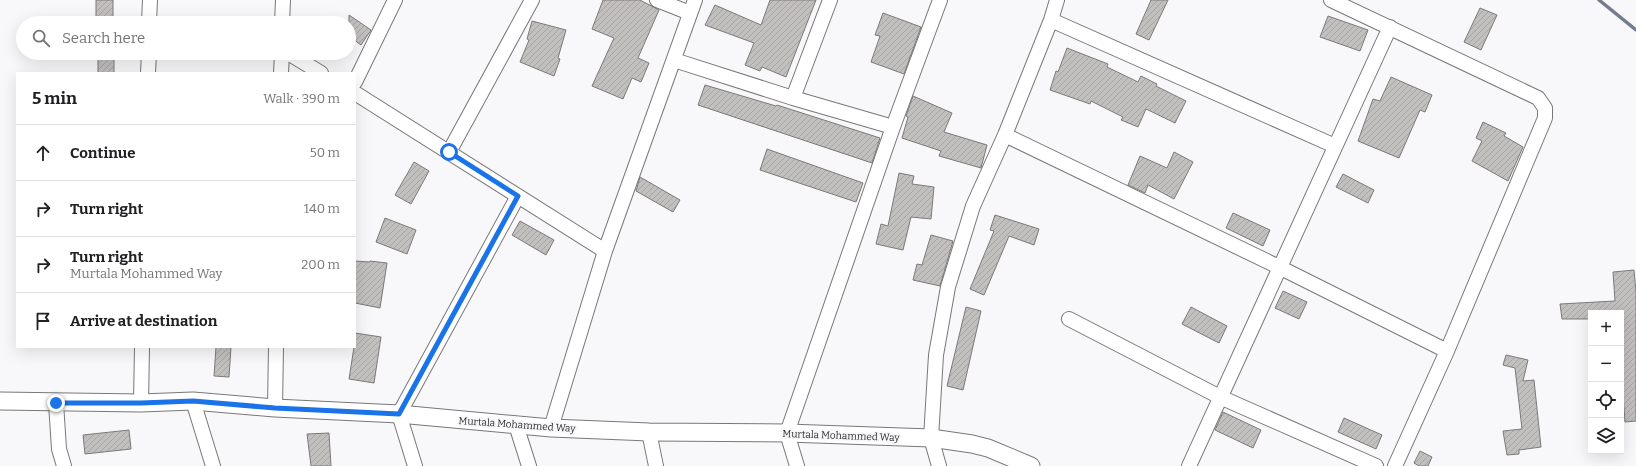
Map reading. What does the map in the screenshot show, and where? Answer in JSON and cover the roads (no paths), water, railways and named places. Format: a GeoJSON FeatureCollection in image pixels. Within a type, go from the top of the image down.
{"type":"FeatureCollection","features":[{"type":"Feature","properties":{"kind":"street"},"geometry":{"type":"LineString","coordinates":[[149,16],[150,0]]}},
{"type":"Feature","properties":{"kind":"street"},"geometry":{"type":"LineString","coordinates":[[282,16],[283,0]]}},
{"type":"Feature","properties":{"kind":"street"},"geometry":{"type":"LineString","coordinates":[[356,80],[395,0]]}},
{"type":"Feature","properties":{"kind":"street"},"geometry":{"type":"LineString","coordinates":[[449,152],[532,0]]}},
{"type":"Feature","properties":{"kind":"street"},"geometry":{"type":"LineString","coordinates":[[551,428],[605,251],[693,6],[657,0]]}},
{"type":"Feature","properties":{"kind":"street"},"geometry":{"type":"LineString","coordinates":[[793,98],[830,0]]}},
{"type":"Feature","properties":{"kind":"street"},"geometry":{"type":"LineString","coordinates":[[798,466],[787,433],[940,0]]}},
{"type":"Feature","properties":{"kind":"street"},"geometry":{"type":"LineString","coordinates":[[939,466],[931,438],[936,355],[948,287],[973,206],[1005,135],[1051,20],[1057,0]]}},
{"type":"Feature","properties":{"kind":"street"},"geometry":{"type":"LineString","coordinates":[[1331,0],[1538,98],[1545,108],[1545,118],[1447,351],[1396,466]]}},
{"type":"Feature","properties":{"kind":"street"},"geometry":{"type":"LineString","coordinates":[[1051,20],[1335,146]]}},
{"type":"Feature","properties":{"kind":"street"},"geometry":{"type":"LineString","coordinates":[[1189,466],[1390,27]]}},
{"type":"Feature","properties":{"kind":"street"},"geometry":{"type":"LineString","coordinates":[[148,72],[149,60]]}},
{"type":"Feature","properties":{"kind":"street"},"geometry":{"type":"LineString","coordinates":[[281,72],[282,60]]}},
{"type":"Feature","properties":{"kind":"street"},"geometry":{"type":"LineString","coordinates":[[300,60],[319,72]]}},
{"type":"Feature","properties":{"kind":"street"},"geometry":{"type":"LineString","coordinates":[[674,60],[894,128]]}},
{"type":"Feature","properties":{"kind":"street"},"geometry":{"type":"LineString","coordinates":[[356,94],[605,251]]}},
{"type":"Feature","properties":{"kind":"street"},"geometry":{"type":"LineString","coordinates":[[1005,135],[1279,267],[1447,351]]}},
{"type":"Feature","properties":{"kind":"street"},"geometry":{"type":"LineString","coordinates":[[415,466],[399,414],[518,196]]}},
{"type":"Feature","properties":{"kind":"street"},"geometry":{"type":"LineString","coordinates":[[1069,319],[1220,397],[1376,466]]}},
{"type":"Feature","properties":{"kind":"street"},"geometry":{"type":"LineString","coordinates":[[141,403],[142,348]]}},
{"type":"Feature","properties":{"kind":"street"},"geometry":{"type":"LineString","coordinates":[[275,408],[276,348]]}},
{"type":"Feature","properties":{"kind":"street","name":"Murtala Mohammed Way"},"geometry":{"type":"LineString","coordinates":[[0,401],[56,403],[141,403],[193,401],[275,408],[399,414],[551,428],[649,432],[787,433],[931,438],[988,448],[1031,466]]}},
{"type":"Feature","properties":{"kind":"street"},"geometry":{"type":"LineString","coordinates":[[193,401],[213,466]]}},
{"type":"Feature","properties":{"kind":"street"},"geometry":{"type":"LineString","coordinates":[[56,403],[59,449],[64,466]]}},
{"type":"Feature","properties":{"kind":"street"},"geometry":{"type":"LineString","coordinates":[[516,425],[529,466]]}},
{"type":"Feature","properties":{"kind":"street"},"geometry":{"type":"LineString","coordinates":[[649,432],[656,466]]}},
{"type":"Feature","properties":{"kind":"waterway"},"geometry":{"type":"LineString","coordinates":[[1599,0],[1636,30]]}}]}
